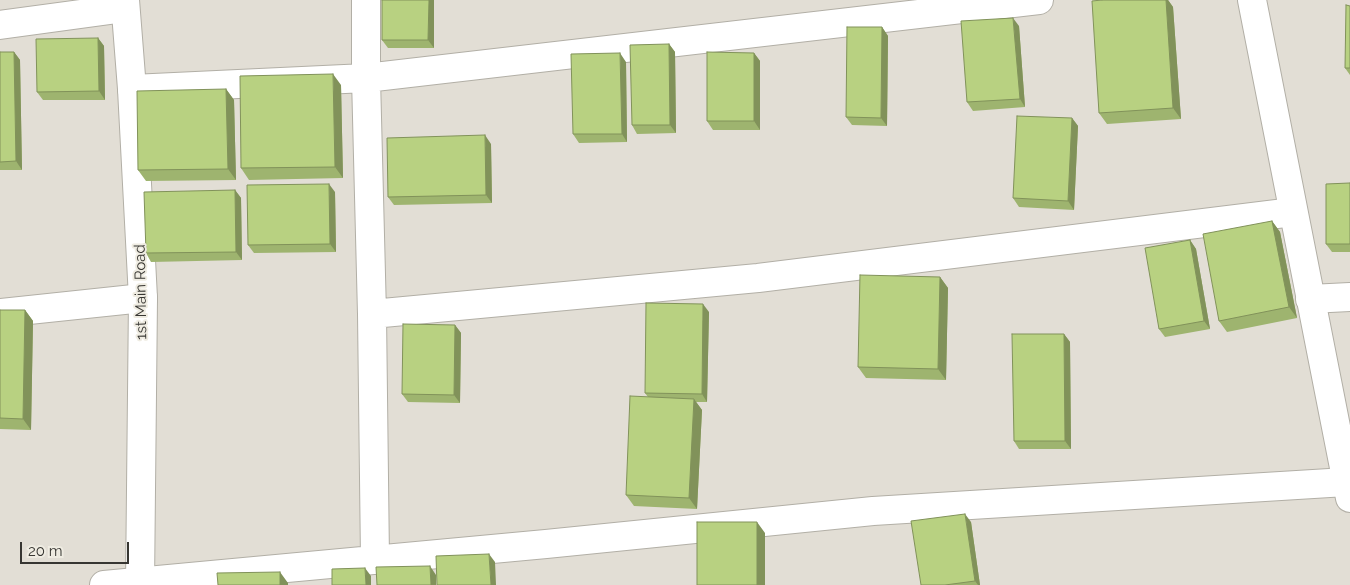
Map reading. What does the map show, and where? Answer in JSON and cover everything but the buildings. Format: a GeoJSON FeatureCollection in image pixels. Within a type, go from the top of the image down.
{"type":"FeatureCollection","features":[{"type":"Feature","properties":{"kind":"street"},"geometry":{"type":"LineString","coordinates":[[366,0],[375,560]]}},
{"type":"Feature","properties":{"kind":"street"},"geometry":{"type":"LineString","coordinates":[[132,89],[366,78],[1040,0]]}},
{"type":"Feature","properties":{"kind":"street"},"geometry":{"type":"LineString","coordinates":[[104,585],[873,511],[1348,490],[1252,0]]}},
{"type":"Feature","properties":{"kind":"street"},"geometry":{"type":"LineString","coordinates":[[0,25],[125,4]]}},
{"type":"Feature","properties":{"kind":"street","name":"1st Main Road"},"geometry":{"type":"LineString","coordinates":[[125,4],[132,89],[143,298],[140,583]]}},
{"type":"Feature","properties":{"kind":"street"},"geometry":{"type":"LineString","coordinates":[[372,314],[758,278],[1293,212]]}},
{"type":"Feature","properties":{"kind":"street"},"geometry":{"type":"LineString","coordinates":[[1310,299],[1350,297]]}},
{"type":"Feature","properties":{"kind":"street"},"geometry":{"type":"LineString","coordinates":[[0,313],[143,298]]}}]}
